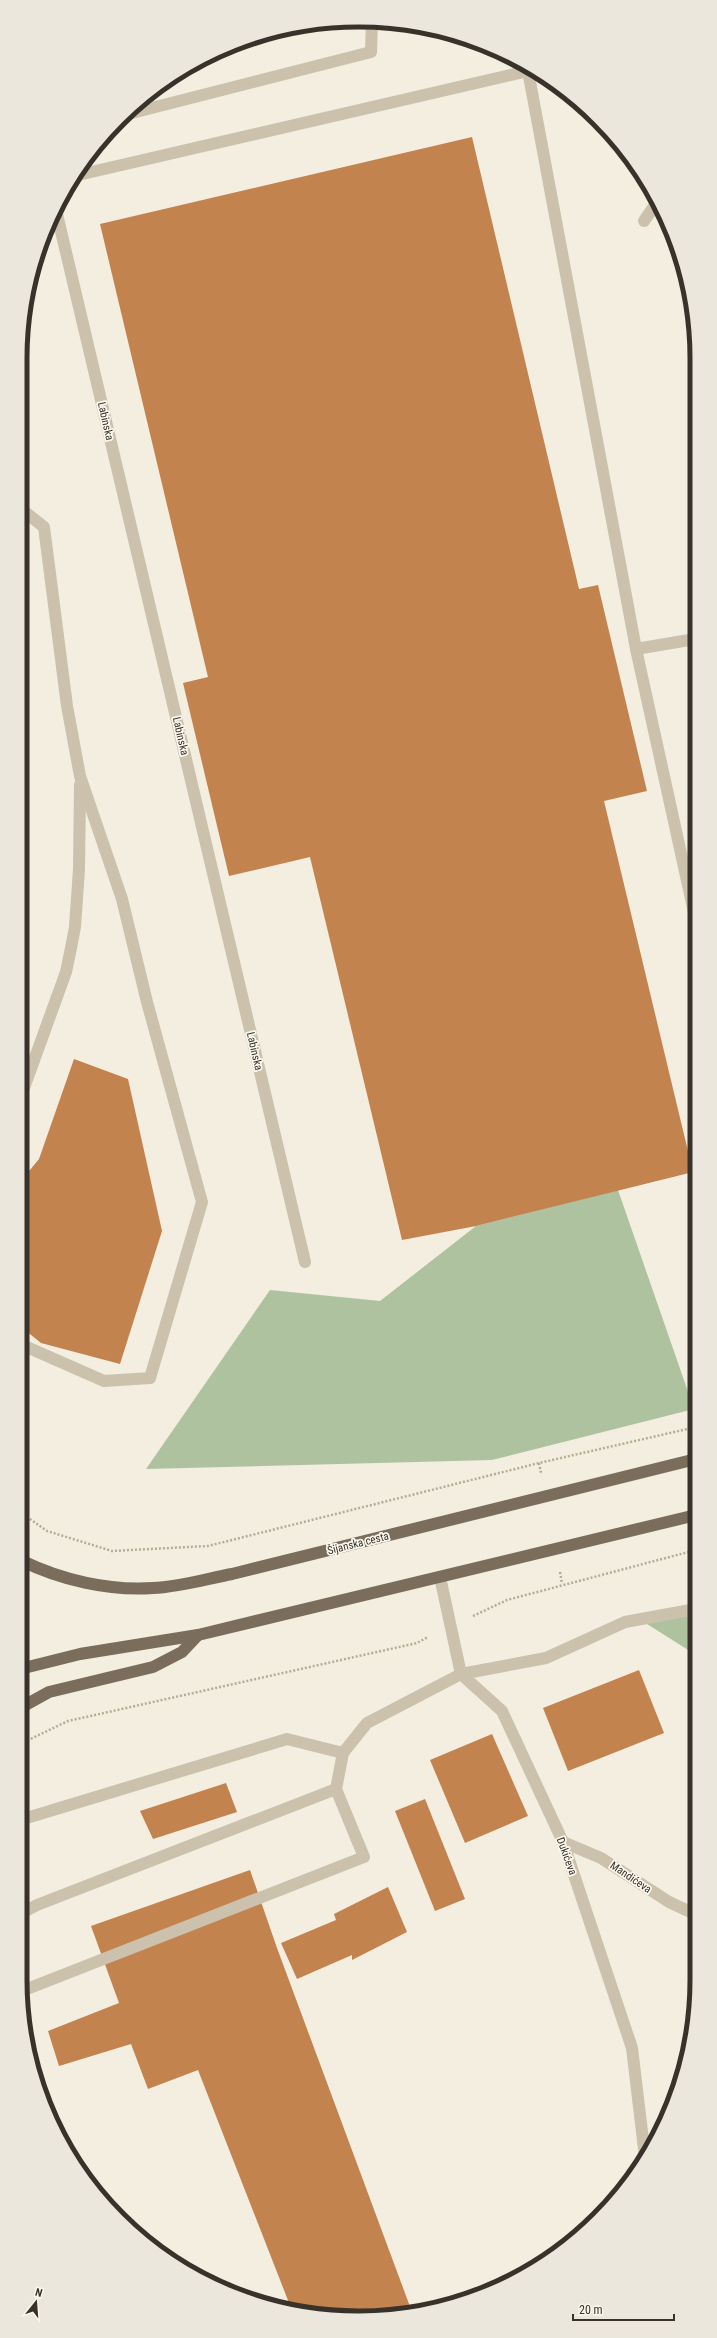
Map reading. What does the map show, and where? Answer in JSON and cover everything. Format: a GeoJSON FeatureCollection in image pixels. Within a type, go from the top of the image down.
{"type":"FeatureCollection","features":[{"type":"Feature","properties":{"kind":"main road","name":"Šijanska cesta"},"geometry":{"type":"LineString","coordinates":[[27,1564],[40,1570],[98,1586],[154,1588],[232,1574],[690,1460]]}},
{"type":"Feature","properties":{"kind":"main road"},"geometry":{"type":"LineString","coordinates":[[27,1667],[80,1654],[198,1635],[690,1517]]}},
{"type":"Feature","properties":{"kind":"main road"},"geometry":{"type":"LineString","coordinates":[[27,1704],[49,1692],[153,1668],[182,1652],[198,1635]]}},
{"type":"Feature","properties":{"kind":"street"},"geometry":{"type":"LineString","coordinates":[[137,112],[371,52],[372,28]]}},
{"type":"Feature","properties":{"kind":"street"},"geometry":{"type":"LineString","coordinates":[[83,174],[524,71]]}},
{"type":"Feature","properties":{"kind":"street"},"geometry":{"type":"LineString","coordinates":[[531,75],[636,649],[690,894]]}},
{"type":"Feature","properties":{"kind":"street"},"geometry":{"type":"LineString","coordinates":[[644,221],[653,207]]}},
{"type":"Feature","properties":{"kind":"street","name":"Labinska"},"geometry":{"type":"LineString","coordinates":[[58,219],[305,1262]]}},
{"type":"Feature","properties":{"kind":"street"},"geometry":{"type":"LineString","coordinates":[[27,514],[44,527],[67,706],[80,776],[122,899],[147,1002],[202,1202],[150,1378],[104,1380],[27,1347]]}},
{"type":"Feature","properties":{"kind":"street"},"geometry":{"type":"LineString","coordinates":[[636,649],[690,640]]}},
{"type":"Feature","properties":{"kind":"street"},"geometry":{"type":"LineString","coordinates":[[27,1081],[66,972],[75,927],[79,869],[80,776]]}},
{"type":"Feature","properties":{"kind":"street"},"geometry":{"type":"LineString","coordinates":[[440,1577],[461,1674]]}},
{"type":"Feature","properties":{"kind":"street"},"geometry":{"type":"LineString","coordinates":[[27,1989],[364,1857],[336,1789],[343,1753],[367,1723],[461,1674],[546,1658],[625,1622],[690,1610]]}},
{"type":"Feature","properties":{"kind":"street","name":"Dukićeva"},"geometry":{"type":"LineString","coordinates":[[461,1674],[502,1711],[563,1842],[632,2048],[645,2147]]}},
{"type":"Feature","properties":{"kind":"street"},"geometry":{"type":"LineString","coordinates":[[27,1818],[287,1739],[343,1753]]}},
{"type":"Feature","properties":{"kind":"street"},"geometry":{"type":"LineString","coordinates":[[27,1910],[44,1902],[336,1789]]}},
{"type":"Feature","properties":{"kind":"street","name":"Mandićeva"},"geometry":{"type":"LineString","coordinates":[[563,1842],[601,1858],[669,1902],[690,1912]]}},
{"type":"Feature","properties":{"kind":"path"},"geometry":{"type":"LineString","coordinates":[[27,1516],[48,1530],[112,1551],[208,1546],[539,1464],[690,1428]]}},
{"type":"Feature","properties":{"kind":"path"},"geometry":{"type":"LineString","coordinates":[[507,1600],[690,1552]]}},
{"type":"Feature","properties":{"kind":"path"},"geometry":{"type":"LineString","coordinates":[[27,1741],[68,1721],[417,1643]]}},
{"type":"Feature","properties":{"kind":"green space"},"geometry":{"type":"Polygon","coordinates":[[[618,1190],[690,1397],[690,1410],[492,1460],[146,1469],[270,1290],[380,1301],[476,1226],[618,1190]]]}},
{"type":"Feature","properties":{"kind":"green space"},"geometry":{"type":"Polygon","coordinates":[[[690,1604],[690,1651],[636,1617],[690,1604]]]}},
{"type":"Feature","properties":{"kind":"building"},"geometry":{"type":"Polygon","coordinates":[[[472,137],[579,589],[598,585],[647,791],[604,801],[690,1159],[690,1173],[476,1226],[402,1240],[310,857],[229,876],[183,683],[208,677],[100,224],[472,137]]]}},
{"type":"Feature","properties":{"kind":"building"},"geometry":{"type":"Polygon","coordinates":[[[74,1059],[128,1079],[162,1231],[120,1364],[41,1343],[27,1332],[27,1174],[39,1159],[74,1059]]]}},
{"type":"Feature","properties":{"kind":"building"},"geometry":{"type":"Polygon","coordinates":[[[639,1670],[664,1733],[568,1771],[543,1708],[639,1670]]]}},
{"type":"Feature","properties":{"kind":"building"},"geometry":{"type":"Polygon","coordinates":[[[492,1734],[528,1816],[465,1843],[430,1760],[492,1734]]]}},
{"type":"Feature","properties":{"kind":"building"},"geometry":{"type":"Polygon","coordinates":[[[226,1783],[237,1812],[153,1839],[140,1811],[226,1783]]]}},
{"type":"Feature","properties":{"kind":"building"},"geometry":{"type":"Polygon","coordinates":[[[425,1799],[465,1899],[435,1911],[395,1811],[425,1799]]]}},
{"type":"Feature","properties":{"kind":"building"},"geometry":{"type":"Polygon","coordinates":[[[250,1870],[277,1948],[410,2307],[358,2311],[315,2308],[289,2304],[198,2070],[148,2089],[131,2044],[59,2066],[48,2031],[119,2003],[91,1926],[250,1870]]]}},
{"type":"Feature","properties":{"kind":"building"},"geometry":{"type":"Polygon","coordinates":[[[388,1887],[407,1932],[352,1960],[352,1955],[297,1979],[281,1943],[336,1920],[334,1914],[388,1887]]]}}]}
